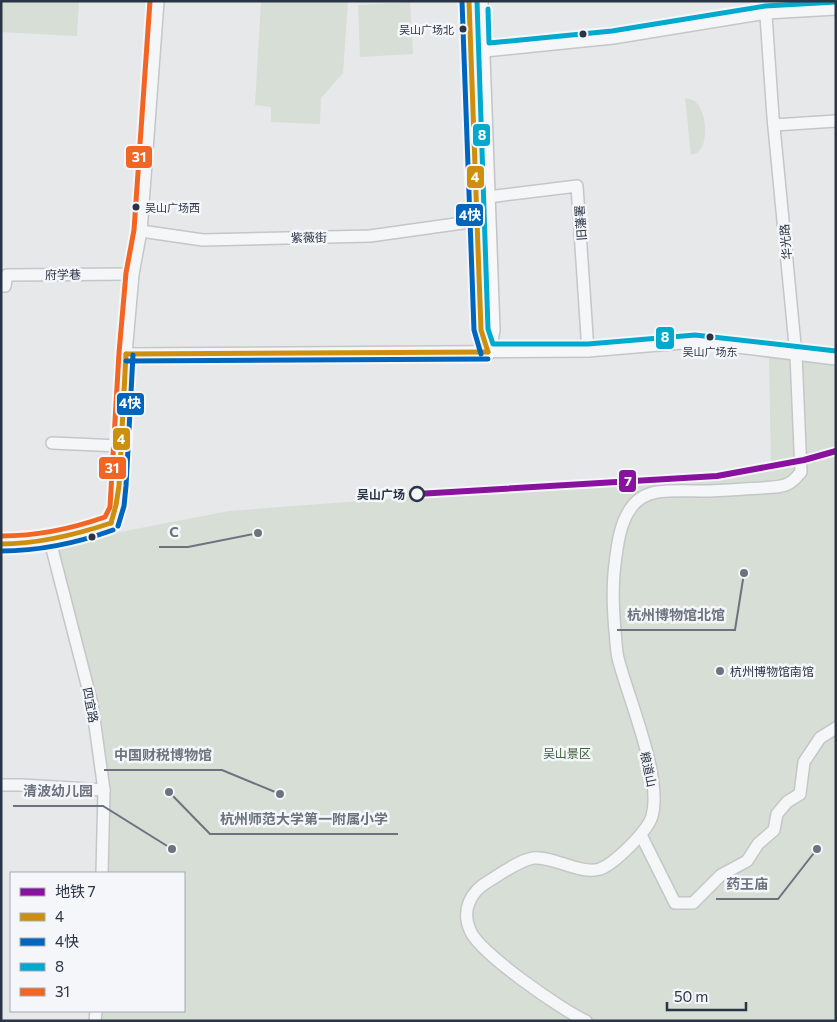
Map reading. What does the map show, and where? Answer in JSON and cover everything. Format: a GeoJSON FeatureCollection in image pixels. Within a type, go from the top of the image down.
{"type":"FeatureCollection","features":[{"type":"Feature","properties":{"kind":"main road"},"geometry":{"type":"LineString","coordinates":[[468,1],[476,52],[488,197],[492,330],[488,352]]}},
{"type":"Feature","properties":{"kind":"main road"},"geometry":{"type":"LineString","coordinates":[[480,1],[476,52],[477,221],[481,330],[488,352]]}},
{"type":"Feature","properties":{"kind":"street"},"geometry":{"type":"LineString","coordinates":[[1,544],[22,544],[50,540],[90,531],[111,523],[117,510],[126,354],[133,274],[141,231],[158,1]]}},
{"type":"Feature","properties":{"kind":"street"},"geometry":{"type":"LineString","coordinates":[[476,52],[613,38],[766,7],[836,9]]}},
{"type":"Feature","properties":{"kind":"street","name":"华光路"},"geometry":{"type":"LineString","coordinates":[[766,7],[774,125],[796,355],[800,472]]}},
{"type":"Feature","properties":{"kind":"street"},"geometry":{"type":"LineString","coordinates":[[774,125],[836,121]]}},
{"type":"Feature","properties":{"kind":"street","name":"旧藩署"},"geometry":{"type":"LineString","coordinates":[[488,197],[577,186],[588,351]]}},
{"type":"Feature","properties":{"kind":"street","name":"紫薇街"},"geometry":{"type":"LineString","coordinates":[[141,231],[203,240],[370,236],[477,221]]}},
{"type":"Feature","properties":{"kind":"street","name":"府学巷"},"geometry":{"type":"LineString","coordinates":[[1,286],[5,286],[7,275],[133,274]]}},
{"type":"Feature","properties":{"kind":"street"},"geometry":{"type":"LineString","coordinates":[[126,354],[588,351],[695,342],[836,359]]}},
{"type":"Feature","properties":{"kind":"street"},"geometry":{"type":"LineString","coordinates":[[52,443],[120,446]]}},
{"type":"Feature","properties":{"kind":"street","name":"粮道山"},"geometry":{"type":"LineString","coordinates":[[586,1021],[531,986],[477,942],[470,930],[467,917],[468,904],[474,892],[486,882],[533,858],[548,859],[585,869],[598,870],[611,864],[641,836],[652,818],[655,803],[654,787],[643,740],[617,655],[613,602],[616,555],[624,521],[636,500],[656,492],[780,486],[791,482],[800,472]]}},
{"type":"Feature","properties":{"kind":"street","name":"四宜路"},"geometry":{"type":"LineString","coordinates":[[50,540],[92,704],[104,790],[102,872]]}},
{"type":"Feature","properties":{"kind":"street"},"geometry":{"type":"LineString","coordinates":[[641,836],[675,903],[693,903],[721,875],[747,860],[758,844],[774,830],[777,814],[786,802],[800,794],[804,762],[820,738],[836,728]]}},
{"type":"Feature","properties":{"kind":"street"},"geometry":{"type":"LineString","coordinates":[[1,785],[104,790]]}},
{"type":"Feature","properties":{"kind":"green space"},"geometry":{"type":"Polygon","coordinates":[[[1,1],[79,1],[77,36],[1,32],[1,1]]]}},
{"type":"Feature","properties":{"kind":"green space"},"geometry":{"type":"Polygon","coordinates":[[[261,1],[348,1],[343,73],[321,98],[320,124],[271,122],[271,107],[255,105],[261,1]]]}},
{"type":"Feature","properties":{"kind":"green space"},"geometry":{"type":"Polygon","coordinates":[[[410,2],[413,54],[360,57],[358,5],[410,2]]]}},
{"type":"Feature","properties":{"kind":"green space"},"geometry":{"type":"Polygon","coordinates":[[[685,98],[693,100],[697,104],[701,110],[705,125],[702,147],[697,153],[691,155],[685,98]]]}},
{"type":"Feature","properties":{"kind":"green space","name":"吴山景区"},"geometry":{"type":"Polygon","coordinates":[[[769,358],[836,358],[836,1021],[95,1021],[95,1012],[185,1012],[185,872],[100,872],[101,743],[52,556],[63,543],[229,511],[771,470],[769,358]]]}},
{"type":"Feature","properties":{"kind":"metro line","name":"7"},"geometry":{"type":"LineString","coordinates":[[417,494],[717,476],[804,460],[836,451]]}},
{"type":"Feature","properties":{"kind":"transit line","name":"31"},"geometry":{"type":"LineString","coordinates":[[1,536],[41,533],[79,525],[105,517],[110,507],[119,353],[126,273],[134,230],[150,1]]}},
{"type":"Feature","properties":{"kind":"transit line","name":"4快"},"geometry":{"type":"LineString","coordinates":[[462,1],[474,330],[481,354]]}},
{"type":"Feature","properties":{"kind":"transit line","name":"4"},"geometry":{"type":"LineString","coordinates":[[469,1],[481,330],[488,352]]}},
{"type":"Feature","properties":{"kind":"transit line","name":"8"},"geometry":{"type":"LineString","coordinates":[[477,1],[488,329],[493,344],[588,344],[695,335],[836,351]]}},
{"type":"Feature","properties":{"kind":"transit line","name":"8"},"geometry":{"type":"LineString","coordinates":[[488,9],[489,43],[612,31],[765,6],[836,2]]}},
{"type":"Feature","properties":{"kind":"transit line","name":"4"},"geometry":{"type":"LineString","coordinates":[[126,354],[488,352]]}},
{"type":"Feature","properties":{"kind":"transit line","name":"4"},"geometry":{"type":"LineString","coordinates":[[111,523],[119,486],[126,354]]}},
{"type":"Feature","properties":{"kind":"transit line","name":"4快"},"geometry":{"type":"LineString","coordinates":[[118,526],[124,506],[126,486],[133,355]]}},
{"type":"Feature","properties":{"kind":"transit line","name":"4快"},"geometry":{"type":"LineString","coordinates":[[126,361],[488,359]]}},
{"type":"Feature","properties":{"kind":"transit line","name":"4"},"geometry":{"type":"LineString","coordinates":[[1,544],[57,538],[111,523]]}},
{"type":"Feature","properties":{"kind":"transit line","name":"4快"},"geometry":{"type":"LineString","coordinates":[[1,551],[30,550],[58,545],[86,539],[113,530]]}},
{"type":"Feature","properties":{"kind":"place","name":"吴山广场北"},"geometry":{"type":"Point","coordinates":[463,29]}},
{"type":"Feature","properties":{"kind":"place","name":"吴山广场西"},"geometry":{"type":"Point","coordinates":[136,207]}},
{"type":"Feature","properties":{"kind":"place","name":"吴山广场东"},"geometry":{"type":"Point","coordinates":[710,337]}},
{"type":"Feature","properties":{"kind":"place","name":"吴山广场"},"geometry":{"type":"Point","coordinates":[417,494]}},
{"type":"Feature","properties":{"kind":"place","name":"C"},"geometry":{"type":"Point","coordinates":[258,533]}},
{"type":"Feature","properties":{"kind":"place","name":"杭州博物馆北馆"},"geometry":{"type":"Point","coordinates":[744,573]}},
{"type":"Feature","properties":{"kind":"place","name":"杭州博物馆南馆"},"geometry":{"type":"Point","coordinates":[720,671]}},
{"type":"Feature","properties":{"kind":"place","name":"杭州师范大学第一附属小学"},"geometry":{"type":"Point","coordinates":[169,792]}},
{"type":"Feature","properties":{"kind":"place","name":"中国财税博物馆"},"geometry":{"type":"Point","coordinates":[280,794]}},
{"type":"Feature","properties":{"kind":"place","name":"清波幼儿园"},"geometry":{"type":"Point","coordinates":[172,849]}},
{"type":"Feature","properties":{"kind":"place","name":"药王庙"},"geometry":{"type":"Point","coordinates":[817,849]}}]}
